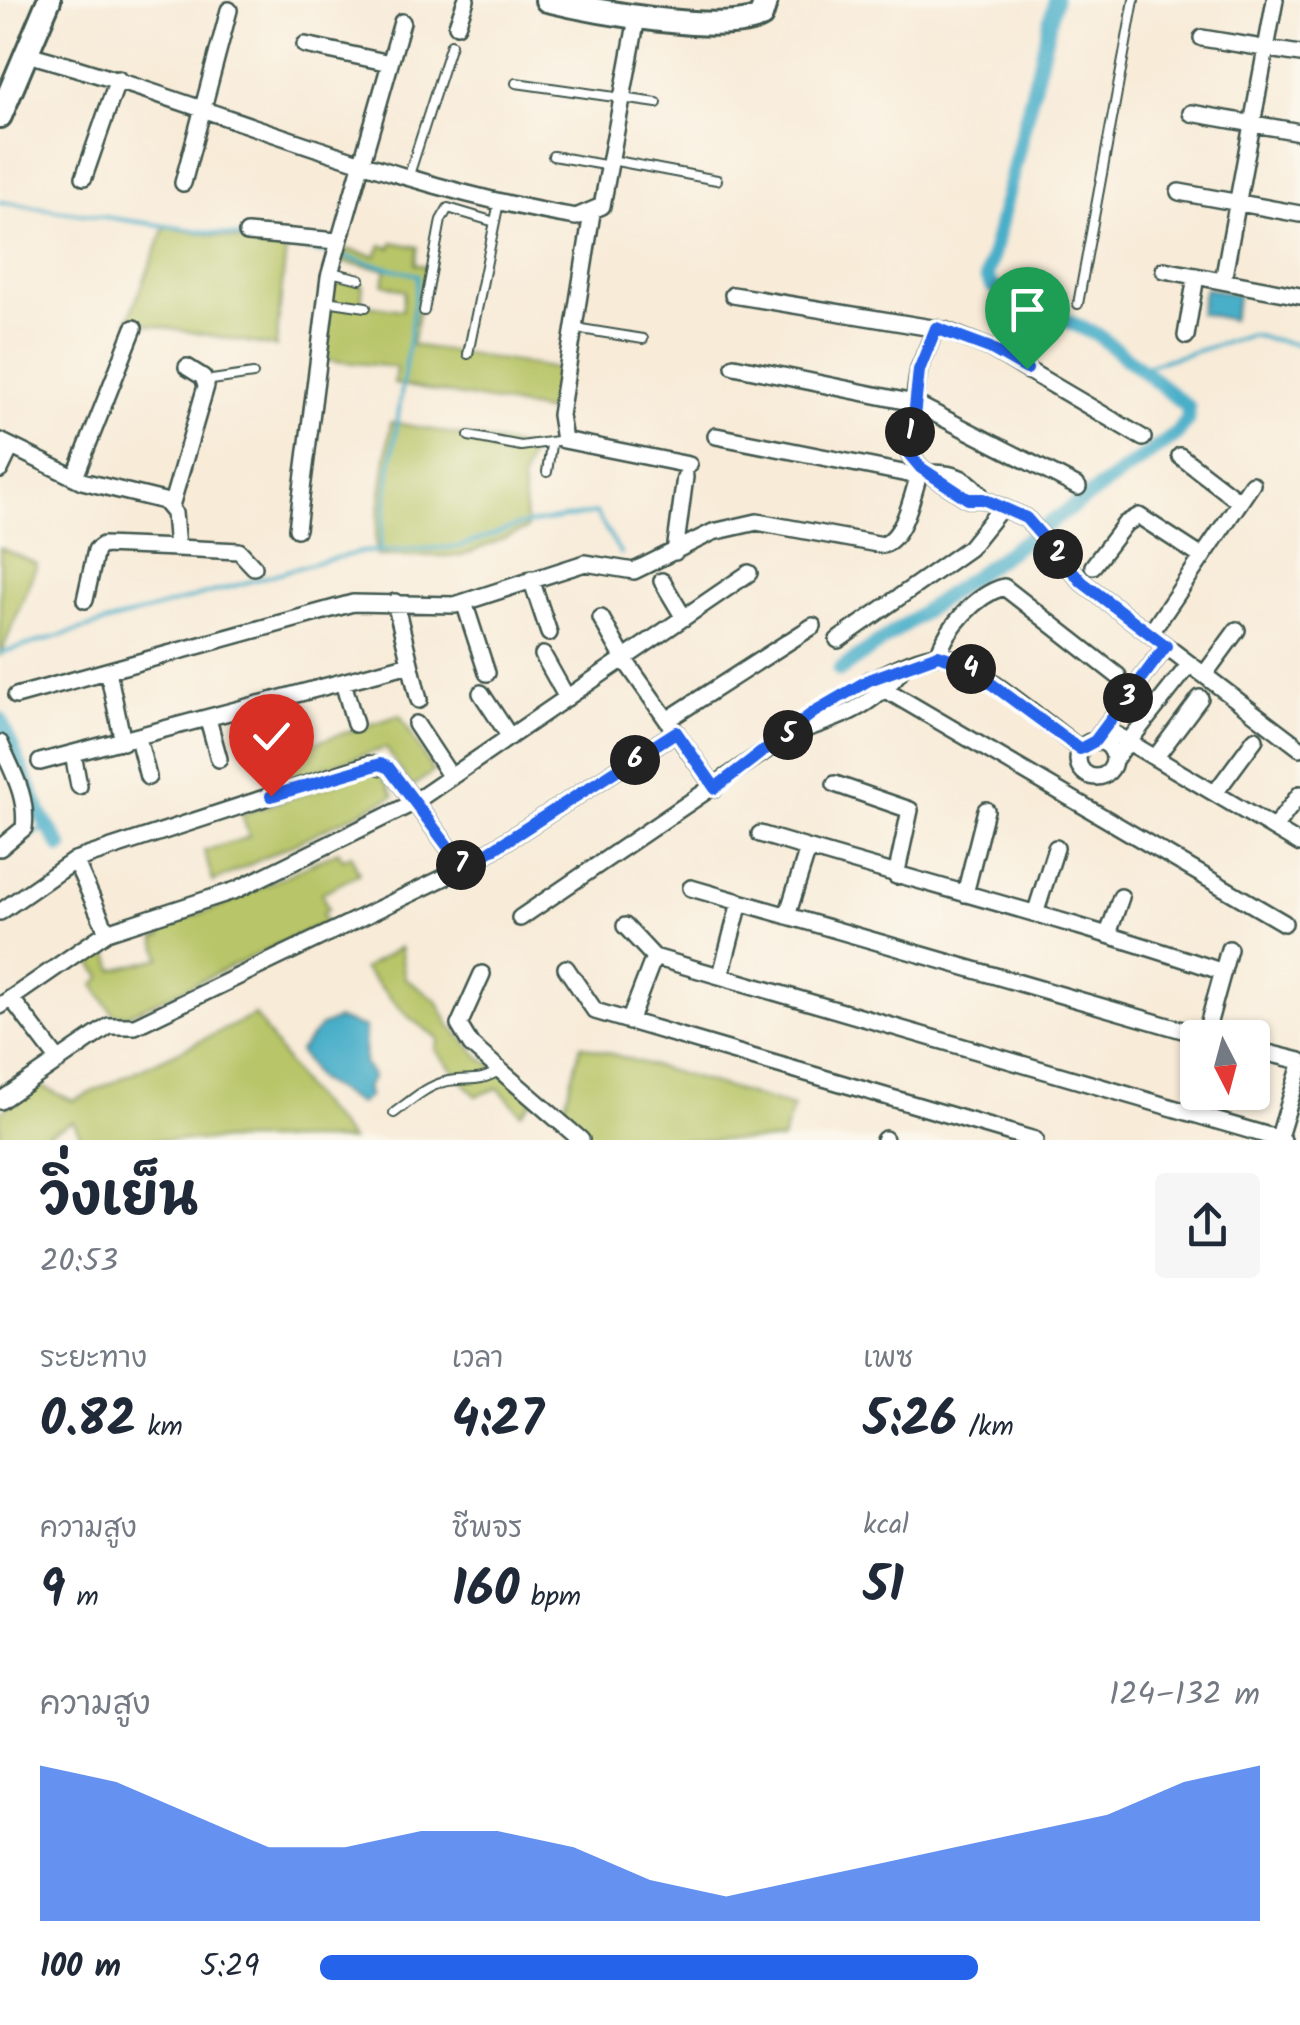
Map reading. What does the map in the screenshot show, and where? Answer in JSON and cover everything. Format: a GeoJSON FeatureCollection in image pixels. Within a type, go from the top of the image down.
{"type":"FeatureCollection","features":[{"type":"Feature","properties":{"kind":"street"},"geometry":{"type":"LineString","coordinates":[[1,112],[49,0]]}},
{"type":"Feature","properties":{"kind":"street"},"geometry":{"type":"LineString","coordinates":[[458,26],[466,0]]}},
{"type":"Feature","properties":{"kind":"street"},"geometry":{"type":"LineString","coordinates":[[555,1],[740,24],[761,16],[766,0]]}},
{"type":"Feature","properties":{"kind":"street"},"geometry":{"type":"LineString","coordinates":[[1223,281],[1275,0]]}},
{"type":"Feature","properties":{"kind":"street"},"geometry":{"type":"LineString","coordinates":[[183,183],[229,10]]}},
{"type":"Feature","properties":{"kind":"street"},"geometry":{"type":"LineString","coordinates":[[24,54],[118,79],[408,178],[576,217],[602,206],[648,12]]}},
{"type":"Feature","properties":{"kind":"street"},"geometry":{"type":"LineString","coordinates":[[297,530],[331,268],[402,22]]}},
{"type":"Feature","properties":{"kind":"street"},"geometry":{"type":"LineString","coordinates":[[1202,38],[1300,54]]}},
{"type":"Feature","properties":{"kind":"street"},"geometry":{"type":"LineString","coordinates":[[305,45],[390,62]]}},
{"type":"Feature","properties":{"kind":"street"},"geometry":{"type":"LineString","coordinates":[[84,178],[118,79]]}},
{"type":"Feature","properties":{"kind":"street"},"geometry":{"type":"LineString","coordinates":[[1191,113],[1300,132]]}},
{"type":"Feature","properties":{"kind":"street"},"geometry":{"type":"LineString","coordinates":[[1178,192],[1300,214]]}},
{"type":"Feature","properties":{"kind":"street"},"geometry":{"type":"LineString","coordinates":[[592,213],[557,442],[687,471],[674,552]]}},
{"type":"Feature","properties":{"kind":"street"},"geometry":{"type":"LineString","coordinates":[[247,232],[337,244]]}},
{"type":"Feature","properties":{"kind":"street"},"geometry":{"type":"LineString","coordinates":[[1164,270],[1300,296]]}},
{"type":"Feature","properties":{"kind":"street"},"geometry":{"type":"LineString","coordinates":[[1186,336],[1196,276]]}},
{"type":"Feature","properties":{"kind":"street"},"geometry":{"type":"LineString","coordinates":[[733,295],[936,328],[990,348],[1143,438]]}},
{"type":"Feature","properties":{"kind":"street"},"geometry":{"type":"LineString","coordinates":[[74,477],[134,328]]}},
{"type":"Feature","properties":{"kind":"street"},"geometry":{"type":"LineString","coordinates":[[924,473],[908,448],[919,370],[936,328]]}},
{"type":"Feature","properties":{"kind":"street"},"geometry":{"type":"LineString","coordinates":[[734,366],[914,403],[1078,487]]}},
{"type":"Feature","properties":{"kind":"street"},"geometry":{"type":"LineString","coordinates":[[177,548],[171,506],[206,381],[187,367]]}},
{"type":"Feature","properties":{"kind":"street"},"geometry":{"type":"LineString","coordinates":[[716,436],[924,473],[950,472],[975,486],[983,499],[1033,524],[1082,582],[1300,748]]}},
{"type":"Feature","properties":{"kind":"street"},"geometry":{"type":"LineString","coordinates":[[0,470],[5,444],[74,477],[171,506]]}},
{"type":"Feature","properties":{"kind":"street"},"geometry":{"type":"LineString","coordinates":[[1180,456],[1240,502]]}},
{"type":"Feature","properties":{"kind":"street"},"geometry":{"type":"LineString","coordinates":[[16,696],[353,603],[434,606],[464,602],[585,563],[634,571],[713,532],[757,522],[883,545],[890,542],[901,526],[924,473]]}},
{"type":"Feature","properties":{"kind":"street"},"geometry":{"type":"LineString","coordinates":[[1150,634],[1252,484]]}},
{"type":"Feature","properties":{"kind":"street"},"geometry":{"type":"LineString","coordinates":[[838,640],[969,548],[1002,507]]}},
{"type":"Feature","properties":{"kind":"street"},"geometry":{"type":"LineString","coordinates":[[1093,566],[1125,524],[1139,516],[1202,557]]}},
{"type":"Feature","properties":{"kind":"street"},"geometry":{"type":"LineString","coordinates":[[84,600],[96,550],[103,545],[239,551],[254,567]]}},
{"type":"Feature","properties":{"kind":"street"},"geometry":{"type":"LineString","coordinates":[[59,1060],[5,1002],[106,932],[236,890],[413,803],[749,573]]}},
{"type":"Feature","properties":{"kind":"street"},"geometry":{"type":"LineString","coordinates":[[531,579],[549,633]]}},
{"type":"Feature","properties":{"kind":"street"},"geometry":{"type":"LineString","coordinates":[[662,582],[684,618]]}},
{"type":"Feature","properties":{"kind":"street"},"geometry":{"type":"LineString","coordinates":[[520,918],[715,788],[814,712],[869,680],[938,655],[956,622],[993,590],[1004,587],[1118,676]]}},
{"type":"Feature","properties":{"kind":"street"},"geometry":{"type":"LineString","coordinates":[[395,602],[418,700]]}},
{"type":"Feature","properties":{"kind":"street"},"geometry":{"type":"LineString","coordinates":[[464,602],[487,673]]}},
{"type":"Feature","properties":{"kind":"street"},"geometry":{"type":"LineString","coordinates":[[601,618],[624,659],[715,788]]}},
{"type":"Feature","properties":{"kind":"street"},"geometry":{"type":"LineString","coordinates":[[0,1101],[109,1026],[135,1026],[464,868],[813,626]]}},
{"type":"Feature","properties":{"kind":"street"},"geometry":{"type":"LineString","coordinates":[[1204,675],[1237,630]]}},
{"type":"Feature","properties":{"kind":"street"},"geometry":{"type":"LineString","coordinates":[[1092,777],[1079,766],[1094,739],[1166,646]]}},
{"type":"Feature","properties":{"kind":"street"},"geometry":{"type":"LineString","coordinates":[[542,655],[567,698]]}},
{"type":"Feature","properties":{"kind":"street"},"geometry":{"type":"LineString","coordinates":[[938,655],[963,663],[1110,748],[1114,760]]}},
{"type":"Feature","properties":{"kind":"street"},"geometry":{"type":"LineString","coordinates":[[40,762],[410,664]]}},
{"type":"Feature","properties":{"kind":"street"},"geometry":{"type":"LineString","coordinates":[[1075,802],[1092,777],[1110,771],[1114,760],[1190,664]]}},
{"type":"Feature","properties":{"kind":"street"},"geometry":{"type":"LineString","coordinates":[[790,734],[863,707],[886,690],[901,670]]}},
{"type":"Feature","properties":{"kind":"street"},"geometry":{"type":"LineString","coordinates":[[108,671],[130,740],[148,777]]}},
{"type":"Feature","properties":{"kind":"street"},"geometry":{"type":"LineString","coordinates":[[869,680],[1284,923]]}},
{"type":"Feature","properties":{"kind":"street"},"geometry":{"type":"LineString","coordinates":[[343,682],[355,724]]}},
{"type":"Feature","properties":{"kind":"street"},"geometry":{"type":"LineString","coordinates":[[481,692],[510,737]]}},
{"type":"Feature","properties":{"kind":"street"},"geometry":{"type":"LineString","coordinates":[[1155,758],[1200,698]]}},
{"type":"Feature","properties":{"kind":"street"},"geometry":{"type":"LineString","coordinates":[[278,700],[287,745]]}},
{"type":"Feature","properties":{"kind":"street"},"geometry":{"type":"LineString","coordinates":[[208,719],[218,759]]}},
{"type":"Feature","properties":{"kind":"street"},"geometry":{"type":"LineString","coordinates":[[416,724],[451,777]]}},
{"type":"Feature","properties":{"kind":"street"},"geometry":{"type":"LineString","coordinates":[[1094,739],[1128,742],[1300,844]]}},
{"type":"Feature","properties":{"kind":"street"},"geometry":{"type":"LineString","coordinates":[[1215,793],[1254,739]]}},
{"type":"Feature","properties":{"kind":"street"},"geometry":{"type":"LineString","coordinates":[[0,742],[24,798],[26,816],[24,828],[0,848]]}},
{"type":"Feature","properties":{"kind":"street"},"geometry":{"type":"LineString","coordinates":[[73,754],[79,786]]}},
{"type":"Feature","properties":{"kind":"street"},"geometry":{"type":"LineString","coordinates":[[0,912],[75,860],[369,764],[389,768],[464,868]]}},
{"type":"Feature","properties":{"kind":"street"},"geometry":{"type":"LineString","coordinates":[[834,784],[910,810],[896,876]]}},
{"type":"Feature","properties":{"kind":"street"},"geometry":{"type":"LineString","coordinates":[[1274,828],[1300,794]]}},
{"type":"Feature","properties":{"kind":"street"},"geometry":{"type":"LineString","coordinates":[[965,894],[986,810]]}},
{"type":"Feature","properties":{"kind":"street"},"geometry":{"type":"LineString","coordinates":[[760,834],[896,876],[1036,910],[1223,972]]}},
{"type":"Feature","properties":{"kind":"street"},"geometry":{"type":"LineString","coordinates":[[1036,910],[1056,848]]}},
{"type":"Feature","properties":{"kind":"street"},"geometry":{"type":"LineString","coordinates":[[788,916],[808,849]]}},
{"type":"Feature","properties":{"kind":"street"},"geometry":{"type":"LineString","coordinates":[[75,860],[106,932]]}},
{"type":"Feature","properties":{"kind":"street"},"geometry":{"type":"LineString","coordinates":[[691,888],[1180,1029]]}},
{"type":"Feature","properties":{"kind":"street"},"geometry":{"type":"LineString","coordinates":[[1108,934],[1121,897]]}},
{"type":"Feature","properties":{"kind":"street"},"geometry":{"type":"LineString","coordinates":[[721,975],[740,902]]}},
{"type":"Feature","properties":{"kind":"street"},"geometry":{"type":"LineString","coordinates":[[625,926],[654,957],[1279,1140],[1300,1064],[1270,1055]]}},
{"type":"Feature","properties":{"kind":"street"},"geometry":{"type":"LineString","coordinates":[[1212,1020],[1229,950]]}},
{"type":"Feature","properties":{"kind":"street"},"geometry":{"type":"LineString","coordinates":[[629,1022],[654,957]]}},
{"type":"Feature","properties":{"kind":"street"},"geometry":{"type":"LineString","coordinates":[[566,968],[590,1007],[629,1022],[1034,1140]]}},
{"type":"Feature","properties":{"kind":"street"},"geometry":{"type":"LineString","coordinates":[[482,974],[459,1025],[471,1044],[581,1140]]}},
{"type":"Feature","properties":{"kind":"lane"},"geometry":{"type":"LineString","coordinates":[[1078,304],[1134,0]]}},
{"type":"Feature","properties":{"kind":"lane"},"geometry":{"type":"LineString","coordinates":[[408,178],[451,44]]}},
{"type":"Feature","properties":{"kind":"lane"},"geometry":{"type":"LineString","coordinates":[[516,83],[657,103]]}},
{"type":"Feature","properties":{"kind":"lane"},"geometry":{"type":"LineString","coordinates":[[553,156],[717,180]]}},
{"type":"Feature","properties":{"kind":"lane"},"geometry":{"type":"LineString","coordinates":[[468,354],[499,202]]}},
{"type":"Feature","properties":{"kind":"lane"},"geometry":{"type":"LineString","coordinates":[[424,311],[441,220],[448,208],[495,222]]}},
{"type":"Feature","properties":{"kind":"lane"},"geometry":{"type":"LineString","coordinates":[[331,268],[360,279]]}},
{"type":"Feature","properties":{"kind":"lane"},"geometry":{"type":"LineString","coordinates":[[326,301],[366,307]]}},
{"type":"Feature","properties":{"kind":"lane"},"geometry":{"type":"LineString","coordinates":[[575,328],[643,339]]}},
{"type":"Feature","properties":{"kind":"lane"},"geometry":{"type":"LineString","coordinates":[[206,381],[254,374]]}},
{"type":"Feature","properties":{"kind":"lane"},"geometry":{"type":"LineString","coordinates":[[468,436],[521,446],[557,442],[547,472]]}},
{"type":"Feature","properties":{"kind":"lane"},"geometry":{"type":"LineString","coordinates":[[394,1113],[431,1086],[456,1080],[483,1080],[500,1070]]}},
{"type":"Feature","properties":{"kind":"green space"},"geometry":{"type":"Polygon","coordinates":[[[165,227],[286,248],[276,347],[128,321],[165,227]]]}},
{"type":"Feature","properties":{"kind":"green space"},"geometry":{"type":"Polygon","coordinates":[[[393,242],[418,247],[415,264],[427,267],[412,345],[558,369],[552,412],[394,384],[396,367],[322,360],[331,280],[363,285],[361,304],[402,310],[405,291],[383,284],[386,269],[337,262],[340,248],[376,256],[381,245],[391,248],[393,242]]]}},
{"type":"Feature","properties":{"kind":"green space"},"geometry":{"type":"Polygon","coordinates":[[[391,422],[532,449],[522,481],[527,529],[462,556],[377,556],[375,540],[391,422]]]}},
{"type":"Feature","properties":{"kind":"green space"},"geometry":{"type":"Polygon","coordinates":[[[0,548],[37,564],[0,657],[0,548]]]}},
{"type":"Feature","properties":{"kind":"green space"},"geometry":{"type":"Polygon","coordinates":[[[400,715],[433,772],[412,787],[386,748],[276,782],[267,758],[400,715]]]}},
{"type":"Feature","properties":{"kind":"green space"},"geometry":{"type":"Polygon","coordinates":[[[378,769],[394,796],[213,882],[204,851],[249,837],[242,814],[378,769]]]}},
{"type":"Feature","properties":{"kind":"green space"},"geometry":{"type":"Polygon","coordinates":[[[338,851],[343,859],[351,855],[359,874],[322,893],[328,910],[322,913],[326,922],[128,1015],[113,1014],[94,985],[102,977],[85,955],[106,943],[114,970],[161,958],[155,938],[162,936],[159,927],[217,908],[338,851]]]}},
{"type":"Feature","properties":{"kind":"green space"},"geometry":{"type":"Polygon","coordinates":[[[400,947],[405,978],[437,1001],[451,1027],[482,1059],[539,1094],[521,1113],[498,1088],[476,1096],[435,1050],[439,1039],[410,1018],[363,969],[400,947]]]}},
{"type":"Feature","properties":{"kind":"green space"},"geometry":{"type":"Polygon","coordinates":[[[255,1015],[304,1088],[351,1140],[83,1140],[73,1121],[33,1140],[0,1140],[0,1112],[37,1084],[73,1101],[255,1015]]]}},
{"type":"Feature","properties":{"kind":"green space"},"geometry":{"type":"Polygon","coordinates":[[[581,1045],[793,1107],[782,1140],[577,1140],[563,1111],[581,1045]]]}},
{"type":"Feature","properties":{"kind":"water"},"geometry":{"type":"Polygon","coordinates":[[[1205,288],[1238,295],[1232,320],[1199,313],[1205,288]]]}},
{"type":"Feature","properties":{"kind":"water"},"geometry":{"type":"Polygon","coordinates":[[[338,1019],[365,1028],[364,1064],[373,1077],[366,1088],[369,1096],[359,1104],[317,1079],[299,1051],[321,1026],[338,1019]]]}},
{"type":"Feature","properties":{"kind":"waterway"},"geometry":{"type":"LineString","coordinates":[[840,670],[1177,434],[1188,419],[1188,407],[1098,335],[993,287],[987,277],[1055,0]]}},
{"type":"Feature","properties":{"kind":"waterway"},"geometry":{"type":"LineString","coordinates":[[0,202],[243,237]]}},
{"type":"Feature","properties":{"kind":"waterway"},"geometry":{"type":"LineString","coordinates":[[272,243],[331,254]]}},
{"type":"Feature","properties":{"kind":"waterway"},"geometry":{"type":"LineString","coordinates":[[341,256],[418,275],[379,552]]}},
{"type":"Feature","properties":{"kind":"waterway"},"geometry":{"type":"LineString","coordinates":[[1142,367],[1251,335],[1300,345]]}},
{"type":"Feature","properties":{"kind":"waterway"},"geometry":{"type":"LineString","coordinates":[[0,653],[318,562],[362,552],[459,547],[520,525],[596,513],[621,554]]}},
{"type":"Feature","properties":{"kind":"waterway"},"geometry":{"type":"LineString","coordinates":[[0,719],[41,815],[61,847]]}},
{"type":"Feature","properties":{"kind":"waterway"},"geometry":{"type":"LineString","coordinates":[[0,858],[47,825]]}},
{"type":"Feature","properties":{"kind":"route"},"geometry":{"type":"LineString","coordinates":[[271,796],[369,764],[380,764],[389,768],[464,868],[524,834],[676,732],[715,788],[814,712],[869,680],[938,655],[963,663],[1080,749],[1095,741],[1166,646],[1082,582],[1026,518],[983,499],[968,499],[921,468],[908,448],[919,370],[936,328],[990,348],[1027,369]]}}]}
